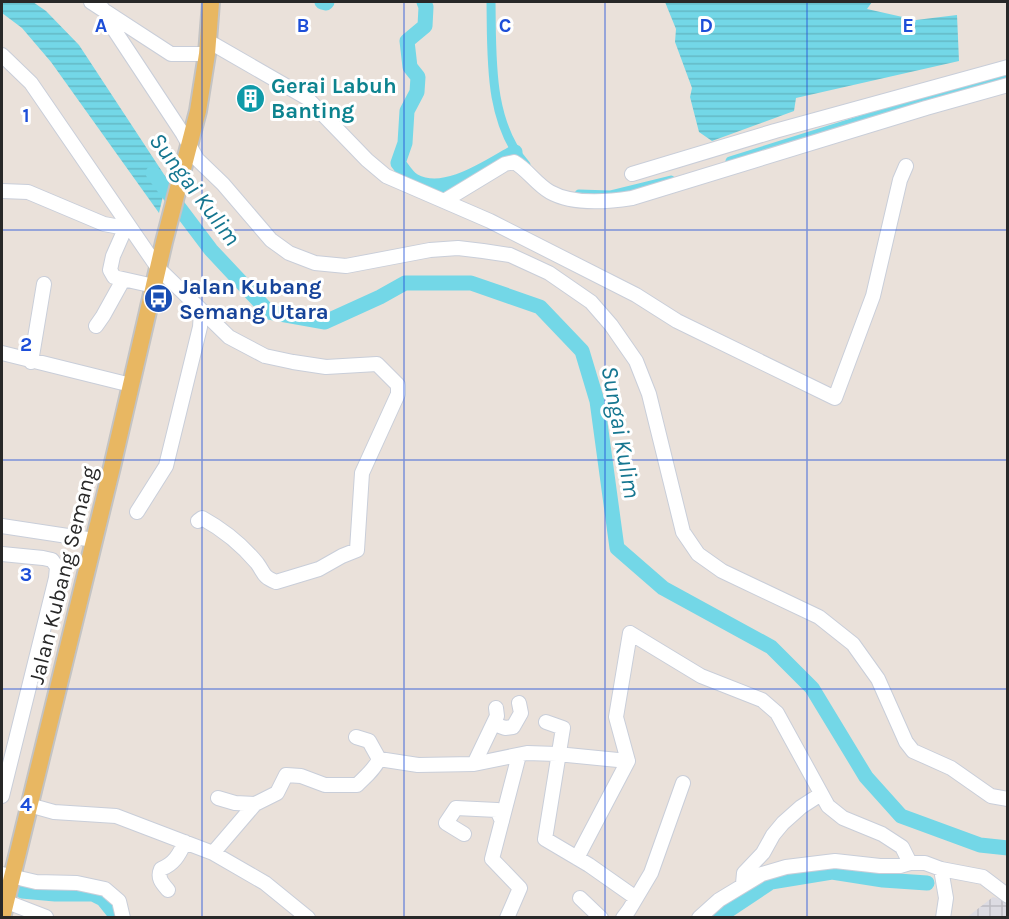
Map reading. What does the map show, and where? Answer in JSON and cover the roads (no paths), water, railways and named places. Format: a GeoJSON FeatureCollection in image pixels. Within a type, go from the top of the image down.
{"type":"FeatureCollection","features":[{"type":"Feature","properties":{"kind":"main road","name":"Jalan Kubang Semang"},"geometry":{"type":"LineString","coordinates":[[2,918],[6,875],[29,805],[164,242],[198,111],[211,2]]}},
{"type":"Feature","properties":{"kind":"street"},"geometry":{"type":"LineString","coordinates":[[97,5],[171,54],[207,48],[307,98],[367,160],[386,176],[490,221],[636,295],[677,321],[835,398],[873,296],[900,180],[906,166]]}},
{"type":"Feature","properties":{"kind":"street"},"geometry":{"type":"LineString","coordinates":[[97,5],[187,150],[223,184],[271,240],[289,253],[315,263],[346,266],[430,250],[458,248],[483,250],[510,255],[549,273],[591,302],[612,325],[636,361],[648,394],[683,532],[698,554],[722,572],[819,617],[853,644],[878,680],[906,742],[913,752],[951,768],[991,796],[1008,799]]}},
{"type":"Feature","properties":{"kind":"street"},"geometry":{"type":"LineString","coordinates":[[2,56],[31,83],[128,229],[158,268],[229,337],[265,356],[326,367],[377,364],[398,385],[398,394],[362,473],[357,550],[319,569],[276,582],[264,577],[257,564],[223,530],[202,518],[198,521]]}},
{"type":"Feature","properties":{"kind":"street"},"geometry":{"type":"LineString","coordinates":[[632,174],[775,131],[1008,67]]}},
{"type":"Feature","properties":{"kind":"street"},"geometry":{"type":"LineString","coordinates":[[444,201],[505,164],[514,162],[549,191],[559,196],[611,201],[632,198],[1008,85]]}},
{"type":"Feature","properties":{"kind":"street"},"geometry":{"type":"LineString","coordinates":[[2,191],[28,192],[104,224],[128,229]]}},
{"type":"Feature","properties":{"kind":"street"},"geometry":{"type":"LineString","coordinates":[[128,229],[113,256],[110,270],[114,277],[154,286]]}},
{"type":"Feature","properties":{"kind":"street"},"geometry":{"type":"LineString","coordinates":[[96,326],[123,280]]}},
{"type":"Feature","properties":{"kind":"street"},"geometry":{"type":"LineString","coordinates":[[31,362],[44,284]]}},
{"type":"Feature","properties":{"kind":"street"},"geometry":{"type":"LineString","coordinates":[[137,512],[166,466],[195,350],[201,312]]}},
{"type":"Feature","properties":{"kind":"street"},"geometry":{"type":"LineString","coordinates":[[2,353],[131,386]]}},
{"type":"Feature","properties":{"kind":"street"},"geometry":{"type":"LineString","coordinates":[[2,526],[94,540]]}},
{"type":"Feature","properties":{"kind":"street"},"geometry":{"type":"LineString","coordinates":[[2,554],[52,560],[57,567],[2,796]]}},
{"type":"Feature","properties":{"kind":"street"},"geometry":{"type":"LineString","coordinates":[[577,858],[628,762],[616,717],[630,633],[701,676],[762,700],[777,713],[828,806],[843,818],[882,834],[902,847],[910,863]]}},
{"type":"Feature","properties":{"kind":"street"},"geometry":{"type":"LineString","coordinates":[[494,724],[505,728],[513,727],[521,713],[519,703]]}},
{"type":"Feature","properties":{"kind":"street"},"geometry":{"type":"LineString","coordinates":[[474,764],[494,724],[497,716],[496,708]]}},
{"type":"Feature","properties":{"kind":"street"},"geometry":{"type":"LineString","coordinates":[[546,722],[563,728],[545,839],[636,898]]}},
{"type":"Feature","properties":{"kind":"street"},"geometry":{"type":"LineString","coordinates":[[356,736],[369,741],[379,759]]}},
{"type":"Feature","properties":{"kind":"street"},"geometry":{"type":"LineString","coordinates":[[379,759],[418,765],[474,764],[519,755],[557,754],[628,762]]}},
{"type":"Feature","properties":{"kind":"street"},"geometry":{"type":"LineString","coordinates":[[507,918],[520,888],[492,859],[519,755]]}},
{"type":"Feature","properties":{"kind":"street"},"geometry":{"type":"LineString","coordinates":[[213,853],[255,804],[277,793],[286,776],[302,776],[325,785],[357,785],[376,766],[379,759]]}},
{"type":"Feature","properties":{"kind":"street"},"geometry":{"type":"LineString","coordinates":[[623,918],[651,873],[683,783]]}},
{"type":"Feature","properties":{"kind":"street"},"geometry":{"type":"LineString","coordinates":[[743,884],[744,873],[763,853],[772,835],[801,807],[821,794]]}},
{"type":"Feature","properties":{"kind":"street"},"geometry":{"type":"LineString","coordinates":[[218,798],[235,803],[255,804]]}},
{"type":"Feature","properties":{"kind":"street"},"geometry":{"type":"LineString","coordinates":[[29,805],[54,812],[116,816],[213,853],[266,883],[308,918]]}},
{"type":"Feature","properties":{"kind":"street"},"geometry":{"type":"LineString","coordinates":[[464,834],[446,823],[456,808],[497,810],[502,821]]}},
{"type":"Feature","properties":{"kind":"street"},"geometry":{"type":"LineString","coordinates":[[168,890],[159,874],[161,869],[171,865],[185,842]]}},
{"type":"Feature","properties":{"kind":"street"},"geometry":{"type":"LineString","coordinates":[[699,918],[719,900],[743,884],[770,872],[814,862],[836,861],[880,866],[925,863],[941,869],[983,877],[1008,896]]}},
{"type":"Feature","properties":{"kind":"street"},"geometry":{"type":"LineString","coordinates":[[941,869],[946,898],[943,918]]}},
{"type":"Feature","properties":{"kind":"street"},"geometry":{"type":"LineString","coordinates":[[6,875],[36,882],[77,883],[105,889],[119,901],[123,918]]}},
{"type":"Feature","properties":{"kind":"street"},"geometry":{"type":"LineString","coordinates":[[580,898],[601,918]]}},
{"type":"Feature","properties":{"kind":"street"},"geometry":{"type":"LineString","coordinates":[[4,900],[21,912],[46,917]]}},
{"type":"Feature","properties":{"kind":"water"},"geometry":{"type":"Polygon","coordinates":[[[2,2],[33,2],[46,11],[79,45],[167,179],[159,213],[51,62],[22,28],[2,13],[2,2]]]}},
{"type":"Feature","properties":{"kind":"water"},"geometry":{"type":"Polygon","coordinates":[[[665,2],[872,2],[867,9],[916,20],[957,15],[959,61],[796,98],[794,111],[712,141],[699,132],[690,97],[692,88],[675,42],[676,29],[665,2]]]}},
{"type":"Feature","properties":{"kind":"waterway"},"geometry":{"type":"LineString","coordinates":[[322,2],[327,2]]}},
{"type":"Feature","properties":{"kind":"waterway"},"geometry":{"type":"LineString","coordinates":[[424,2],[425,26],[407,41],[410,67],[418,77],[417,92],[407,111],[405,143],[398,163],[414,181],[439,186],[466,178],[515,152]]}},
{"type":"Feature","properties":{"kind":"waterway"},"geometry":{"type":"LineString","coordinates":[[491,2],[492,66],[498,109],[514,148],[526,165]]}},
{"type":"Feature","properties":{"kind":"waterway"},"geometry":{"type":"LineString","coordinates":[[730,161],[1008,74]]}},
{"type":"Feature","properties":{"kind":"waterway","name":"Sungai Kulim"},"geometry":{"type":"LineString","coordinates":[[153,173],[211,250],[269,312],[325,322],[405,283],[471,283],[540,307],[582,351],[597,401],[617,548],[663,588],[771,647],[812,688],[866,777],[901,816],[980,845],[1008,848]]}},
{"type":"Feature","properties":{"kind":"waterway"},"geometry":{"type":"LineString","coordinates":[[579,194],[610,195],[671,180]]}},
{"type":"Feature","properties":{"kind":"waterway"},"geometry":{"type":"LineString","coordinates":[[717,918],[771,882],[832,872],[883,880],[927,883]]}},
{"type":"Feature","properties":{"kind":"waterway"},"geometry":{"type":"LineString","coordinates":[[22,891],[93,894],[103,899],[115,914],[115,918]]}},
{"type":"Feature","properties":{"kind":"place","name":"Gerai Labuh Banting"},"geometry":{"type":"Point","coordinates":[250,98]}},
{"type":"Feature","properties":{"kind":"place","name":"Jalan Kubang Semang Utara"},"geometry":{"type":"Point","coordinates":[158,299]}}]}
